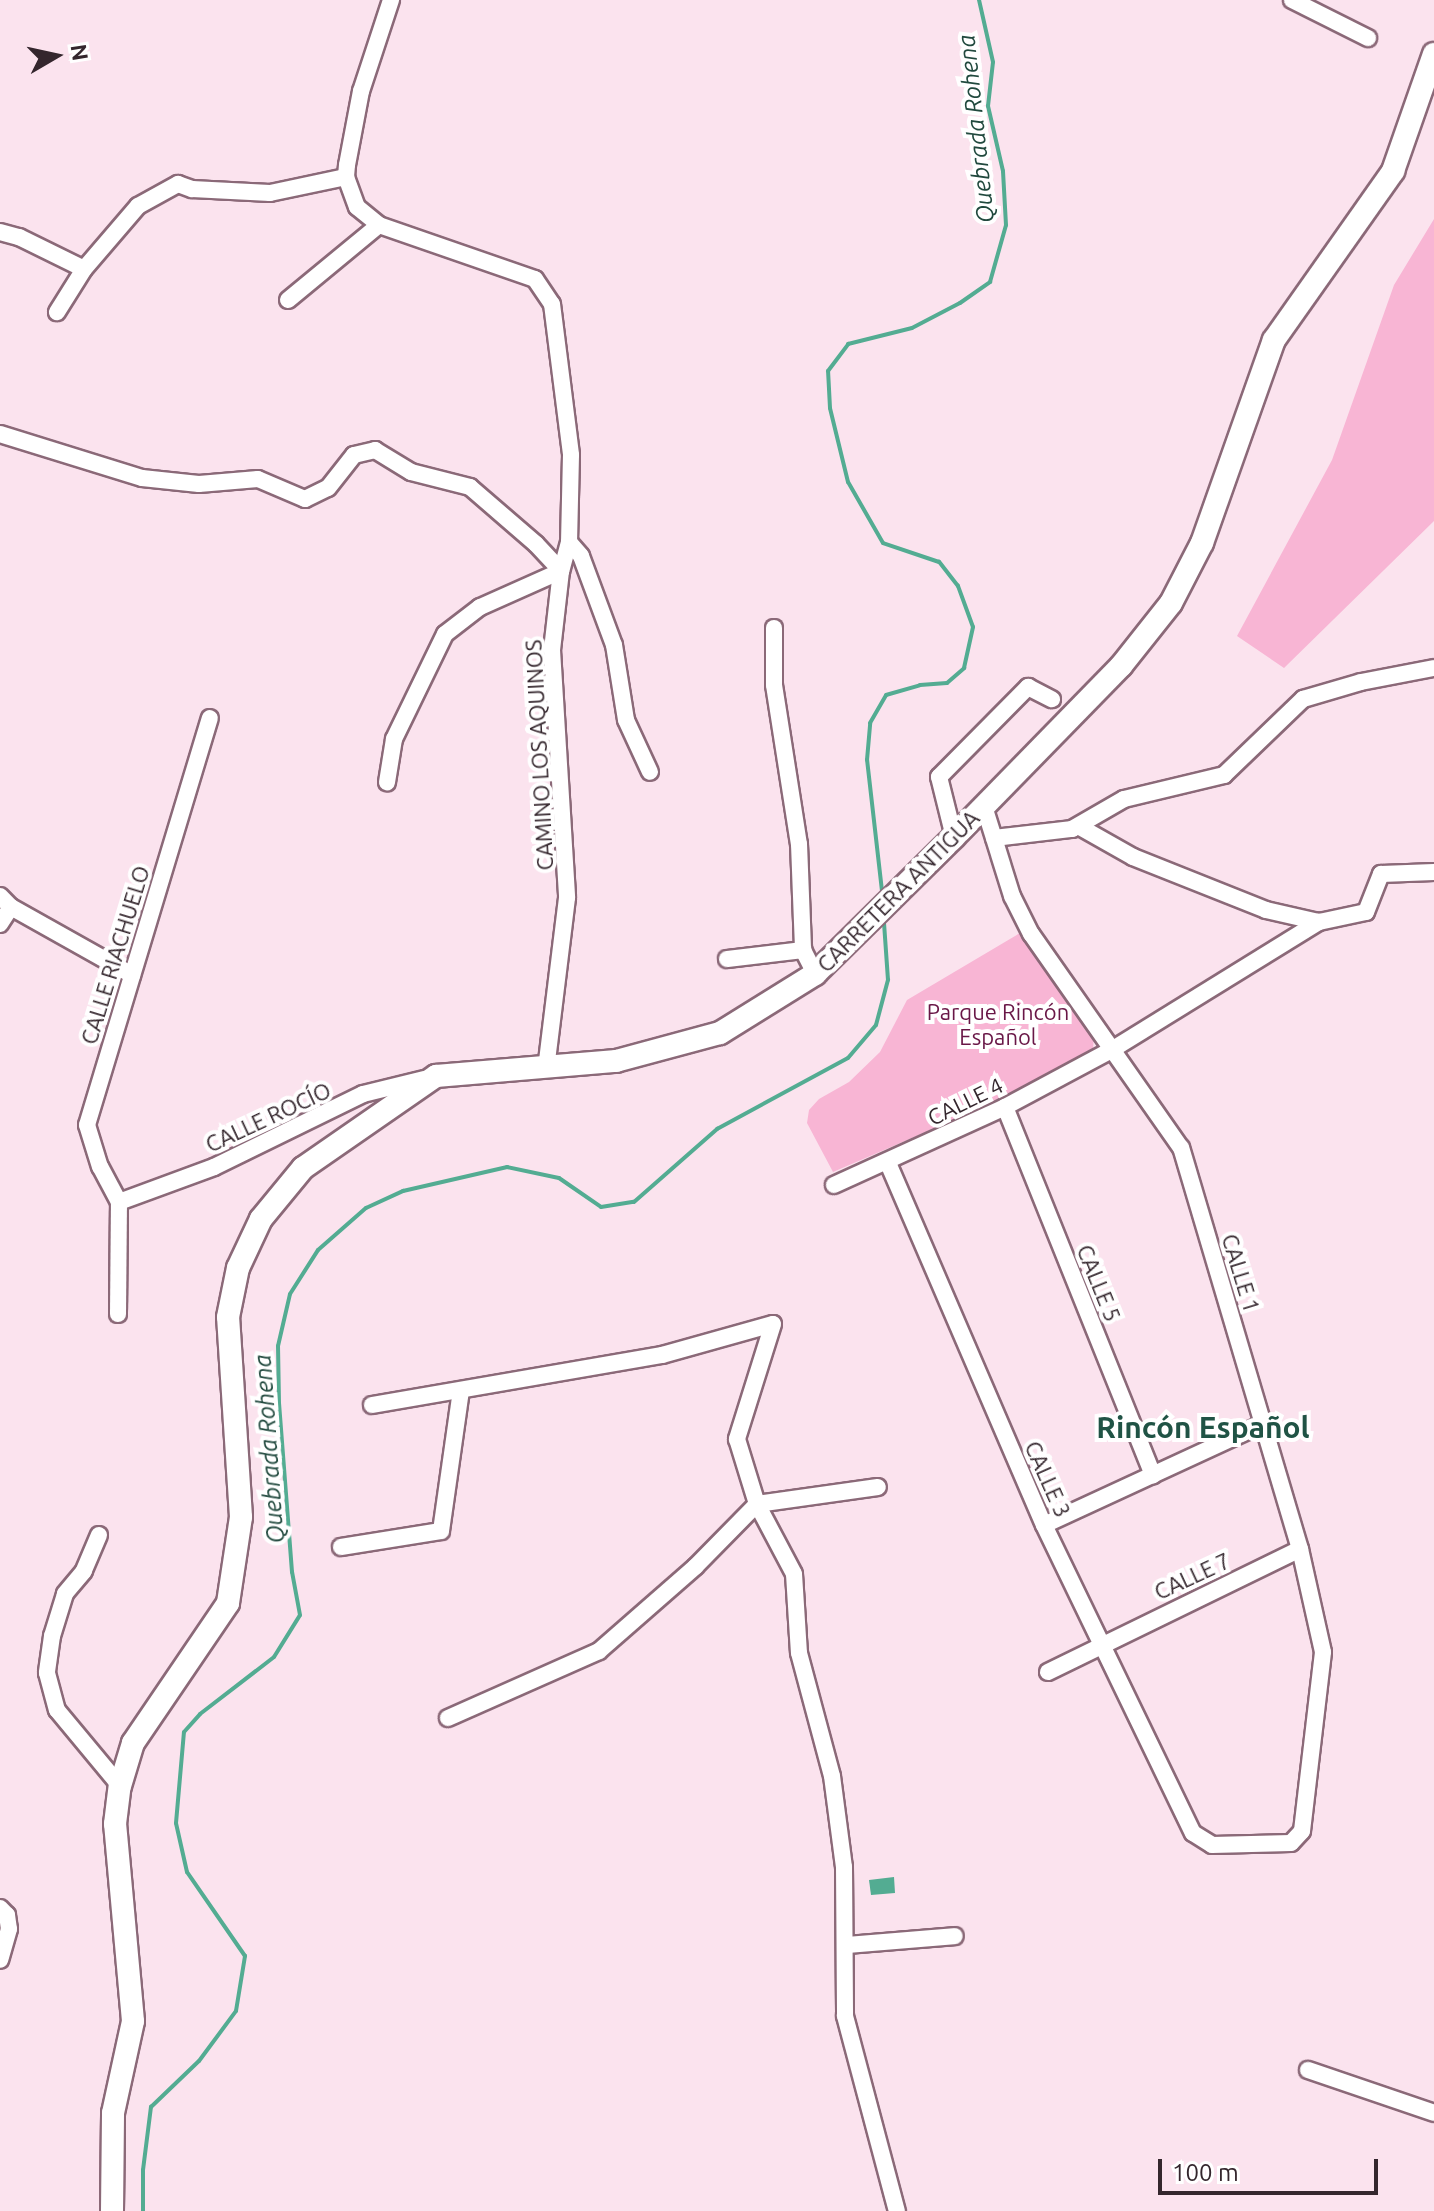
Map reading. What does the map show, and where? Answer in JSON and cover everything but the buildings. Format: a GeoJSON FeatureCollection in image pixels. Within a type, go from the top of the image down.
{"type":"FeatureCollection","features":[{"type":"Feature","properties":{"kind":"street"},"geometry":{"type":"LineString","coordinates":[[57,312],[84,269],[138,206],[178,184],[192,189],[270,193],[346,177],[361,91],[391,0]]}},
{"type":"Feature","properties":{"kind":"street"},"geometry":{"type":"LineString","coordinates":[[1292,0],[1368,38]]}},
{"type":"Feature","properties":{"kind":"street","name":"CARRETERA ANTIGUA"},"geometry":{"type":"LineString","coordinates":[[436,1076],[616,1061],[720,1033],[815,974],[1121,666],[1171,603],[1202,543],[1274,340],[1393,171],[1434,54]]}},
{"type":"Feature","properties":{"kind":"street","name":"CAMINO LOS AQUINOS"},"geometry":{"type":"LineString","coordinates":[[346,177],[357,207],[379,225],[535,279],[552,304],[571,455],[569,542],[561,571],[552,650],[567,898],[546,1068]]}},
{"type":"Feature","properties":{"kind":"street"},"geometry":{"type":"LineString","coordinates":[[288,300],[379,225]]}},
{"type":"Feature","properties":{"kind":"street"},"geometry":{"type":"LineString","coordinates":[[0,232],[19,237],[84,269]]}},
{"type":"Feature","properties":{"kind":"street"},"geometry":{"type":"LineString","coordinates":[[0,434],[142,478],[199,484],[258,479],[305,499],[328,488],[354,455],[375,450],[411,472],[470,487],[561,571],[480,607],[445,634],[398,728],[387,782]]}},
{"type":"Feature","properties":{"kind":"street"},"geometry":{"type":"LineString","coordinates":[[569,542],[581,556],[614,645],[626,720],[650,772]]}},
{"type":"Feature","properties":{"kind":"street"},"geometry":{"type":"LineString","coordinates":[[774,628],[774,685],[799,844],[803,950],[815,974]]}},
{"type":"Feature","properties":{"kind":"street"},"geometry":{"type":"LineString","coordinates":[[994,838],[1080,827],[1124,799],[1224,775],[1303,699],[1361,682],[1434,668]]}},
{"type":"Feature","properties":{"kind":"street"},"geometry":{"type":"LineString","coordinates":[[954,837],[939,777],[1028,687],[1052,699]]}},
{"type":"Feature","properties":{"kind":"street","name":"CALLE RIACHUELO"},"geometry":{"type":"LineString","coordinates":[[119,1202],[100,1167],[87,1125],[210,718]]}},
{"type":"Feature","properties":{"kind":"street","name":"CALLE 1"},"geometry":{"type":"LineString","coordinates":[[984,806],[1012,896],[1031,934],[1181,1148],[1300,1549],[1323,1652],[1302,1831],[1291,1843],[1212,1845],[1193,1833],[1180,1806]]}},
{"type":"Feature","properties":{"kind":"street"},"geometry":{"type":"LineString","coordinates":[[1080,827],[1133,857],[1266,910],[1319,922],[1366,912],[1381,874],[1434,872]]}},
{"type":"Feature","properties":{"kind":"street"},"geometry":{"type":"LineString","coordinates":[[0,924],[6,902],[132,975]]}},
{"type":"Feature","properties":{"kind":"street","name":"CALLE 4"},"geometry":{"type":"LineString","coordinates":[[834,1185],[1005,1107],[1113,1049],[1319,922]]}},
{"type":"Feature","properties":{"kind":"street"},"geometry":{"type":"LineString","coordinates":[[727,959],[803,950]]}},
{"type":"Feature","properties":{"kind":"street"},"geometry":{"type":"LineString","coordinates":[[112,2211],[113,2113],[133,2021],[115,1824],[120,1786],[133,1743],[228,1603],[241,1517],[228,1317],[238,1268],[261,1219],[303,1168],[436,1076]]}},
{"type":"Feature","properties":{"kind":"street","name":"CALLE ROCÍO"},"geometry":{"type":"LineString","coordinates":[[119,1202],[214,1167],[363,1094],[436,1076]]}},
{"type":"Feature","properties":{"kind":"street","name":"CALLE 5"},"geometry":{"type":"LineString","coordinates":[[1005,1107],[1153,1475]]}},
{"type":"Feature","properties":{"kind":"street","name":"CALLE 3"},"geometry":{"type":"LineString","coordinates":[[888,1163],[1044,1525],[1180,1806]]}},
{"type":"Feature","properties":{"kind":"street"},"geometry":{"type":"LineString","coordinates":[[118,1314],[119,1202]]}},
{"type":"Feature","properties":{"kind":"street"},"geometry":{"type":"LineString","coordinates":[[372,1405],[662,1355],[773,1324],[737,1439],[757,1504],[794,1574],[799,1653],[832,1776],[844,1867],[845,2016],[897,2211]]}},
{"type":"Feature","properties":{"kind":"street"},"geometry":{"type":"LineString","coordinates":[[341,1547],[441,1531],[461,1390]]}},
{"type":"Feature","properties":{"kind":"street"},"geometry":{"type":"LineString","coordinates":[[1044,1525],[1263,1424]]}},
{"type":"Feature","properties":{"kind":"street"},"geometry":{"type":"LineString","coordinates":[[448,1718],[599,1651],[695,1567],[757,1504],[878,1487]]}},
{"type":"Feature","properties":{"kind":"street"},"geometry":{"type":"LineString","coordinates":[[99,1535],[84,1571],[65,1594],[52,1636],[47,1673],[57,1710],[120,1786]]}},
{"type":"Feature","properties":{"kind":"street","name":"CALLE 7"},"geometry":{"type":"LineString","coordinates":[[1048,1672],[1103,1642],[1300,1549]]}},
{"type":"Feature","properties":{"kind":"street"},"geometry":{"type":"LineString","coordinates":[[0,1908],[7,1915],[9,1929],[0,1960]]}},
{"type":"Feature","properties":{"kind":"street"},"geometry":{"type":"LineString","coordinates":[[846,1945],[955,1936]]}},
{"type":"Feature","properties":{"kind":"street"},"geometry":{"type":"LineString","coordinates":[[1308,2070],[1434,2113]]}},
{"type":"Feature","properties":{"kind":"green space"},"geometry":{"type":"Polygon","coordinates":[[[1434,219],[1434,521],[1284,668],[1237,636],[1332,460],[1394,285],[1434,219]]]}},
{"type":"Feature","properties":{"kind":"green space","name":"Parque Rincón Español"},"geometry":{"type":"Polygon","coordinates":[[[1020,933],[1094,1034],[1093,1050],[1005,1098],[833,1172],[807,1123],[809,1110],[819,1099],[849,1082],[880,1052],[907,1000],[1020,933]]]}},
{"type":"Feature","properties":{"kind":"shaded area"},"geometry":{"type":"Polygon","coordinates":[[[894,1877],[895,1893],[871,1895],[869,1880],[894,1877]]]}},
{"type":"Feature","properties":{"kind":"waterway","name":"Quebrada Rohena"},"geometry":{"type":"LineString","coordinates":[[882,891],[867,760],[870,723],[886,695],[920,685],[947,683],[964,668],[973,627],[958,586],[939,562],[883,543],[848,482],[830,408],[828,371],[848,344],[912,328],[960,303],[990,282],[1006,225],[1003,171],[988,106],[993,62],[979,0]]}},
{"type":"Feature","properties":{"kind":"waterway","name":"Quebrada Rohena"},"geometry":{"type":"LineString","coordinates":[[143,2211],[143,2170],[151,2107],[199,2061],[236,2011],[245,1956],[187,1872],[176,1823],[184,1732],[200,1714],[274,1657],[300,1615],[292,1572],[279,1403],[278,1346],[290,1294],[318,1250],[366,1208],[403,1191],[507,1167],[559,1178],[601,1207],[634,1202],[717,1129],[848,1058],[876,1025],[888,980],[884,923]]}},
{"type":"Feature","properties":{"kind":"district","name":"Rincón Español"},"geometry":{"type":"Point","coordinates":[1203,1427]}}]}
